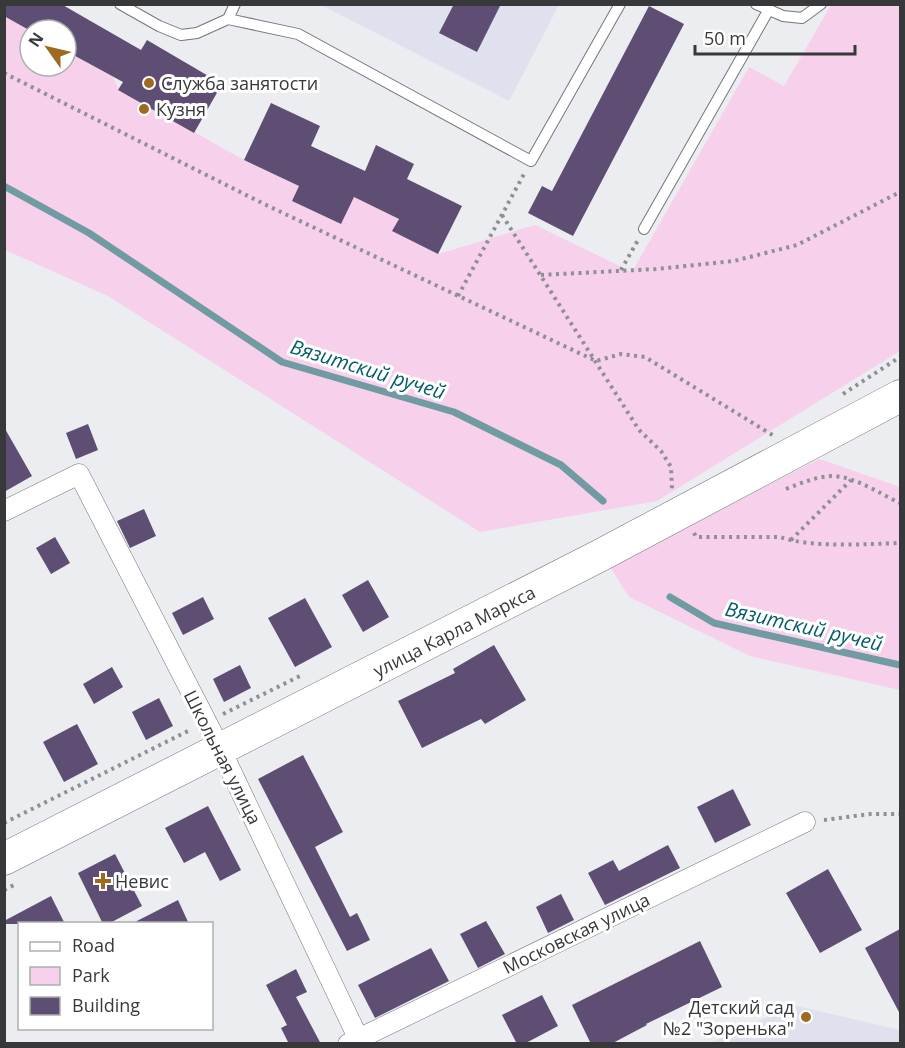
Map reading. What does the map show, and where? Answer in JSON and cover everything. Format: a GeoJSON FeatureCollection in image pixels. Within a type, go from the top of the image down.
{"type":"FeatureCollection","features":[{"type":"Feature","properties":{"kind":"main road","name":"улица Карла Маркса"},"geometry":{"type":"LineString","coordinates":[[4,860],[599,556],[900,396]]}},
{"type":"Feature","properties":{"kind":"street","name":"Школьная улица"},"geometry":{"type":"LineString","coordinates":[[4,511],[79,474],[221,750],[356,1042]]}},
{"type":"Feature","properties":{"kind":"street","name":"Московская улица"},"geometry":{"type":"LineString","coordinates":[[356,1042],[805,822]]}},
{"type":"Feature","properties":{"kind":"lane"},"geometry":{"type":"LineString","coordinates":[[120,4],[159,26],[181,35],[196,33],[228,19],[298,34],[531,160],[620,4]]}},
{"type":"Feature","properties":{"kind":"lane"},"geometry":{"type":"LineString","coordinates":[[228,19],[235,4]]}},
{"type":"Feature","properties":{"kind":"lane"},"geometry":{"type":"LineString","coordinates":[[756,4],[783,16],[802,18],[821,4]]}},
{"type":"Feature","properties":{"kind":"lane"},"geometry":{"type":"LineString","coordinates":[[644,229],[768,11]]}},
{"type":"Feature","properties":{"kind":"path"},"geometry":{"type":"LineString","coordinates":[[4,72],[264,204],[596,361],[621,354],[645,357],[777,438]]}},
{"type":"Feature","properties":{"kind":"path"},"geometry":{"type":"LineString","coordinates":[[459,296],[531,160]]}},
{"type":"Feature","properties":{"kind":"path"},"geometry":{"type":"LineString","coordinates":[[541,275],[734,261],[797,245],[900,192]]}},
{"type":"Feature","properties":{"kind":"path"},"geometry":{"type":"LineString","coordinates":[[502,215],[639,430],[661,451],[671,467],[673,496]]}},
{"type":"Feature","properties":{"kind":"path"},"geometry":{"type":"LineString","coordinates":[[621,271],[644,229]]}},
{"type":"Feature","properties":{"kind":"path"},"geometry":{"type":"LineString","coordinates":[[778,492],[811,479],[833,476],[852,480],[900,503]]}},
{"type":"Feature","properties":{"kind":"path"},"geometry":{"type":"LineString","coordinates":[[790,541],[852,480]]}},
{"type":"Feature","properties":{"kind":"path"},"geometry":{"type":"LineString","coordinates":[[690,527],[696,537],[780,537],[790,541],[847,544],[900,543]]}},
{"type":"Feature","properties":{"kind":"path"},"geometry":{"type":"LineString","coordinates":[[4,823],[206,722]]}},
{"type":"Feature","properties":{"kind":"path"},"geometry":{"type":"LineString","coordinates":[[805,822],[870,814],[900,814]]}},
{"type":"Feature","properties":{"kind":"shaded area"},"geometry":{"type":"Polygon","coordinates":[[[321,5],[559,5],[509,101],[321,5]]]}},
{"type":"Feature","properties":{"kind":"shaded area","name":"Детский сад №2 \"Зоренька\""},"geometry":{"type":"Polygon","coordinates":[[[793,1005],[900,1030],[900,1043],[710,1043],[793,1005]]]}},
{"type":"Feature","properties":{"kind":"green space"},"geometry":{"type":"Polygon","coordinates":[[[831,5],[900,5],[900,351],[657,501],[480,532],[108,296],[5,250],[5,16],[18,23],[18,78],[78,78],[78,58],[113,77],[119,90],[244,160],[299,186],[292,201],[340,224],[354,197],[399,219],[393,231],[438,254],[535,225],[632,272],[749,67],[784,86],[831,5]]]}},
{"type":"Feature","properties":{"kind":"green space"},"geometry":{"type":"Polygon","coordinates":[[[820,459],[900,487],[900,690],[750,656],[629,597],[608,564],[820,459]]]}},
{"type":"Feature","properties":{"kind":"building"},"geometry":{"type":"Polygon","coordinates":[[[4,4],[61,4],[141,50],[147,40],[222,84],[194,133],[118,90],[123,82],[78,58],[78,18],[18,18],[18,24],[4,16],[4,4]]]}},
{"type":"Feature","properties":{"kind":"building"},"geometry":{"type":"Polygon","coordinates":[[[454,4],[501,4],[477,52],[439,33],[454,4]]]}},
{"type":"Feature","properties":{"kind":"building"},"geometry":{"type":"Polygon","coordinates":[[[649,6],[684,24],[573,236],[528,213],[542,186],[552,191],[649,6]]]}},
{"type":"Feature","properties":{"kind":"building"},"geometry":{"type":"Polygon","coordinates":[[[271,103],[320,126],[311,146],[365,171],[376,145],[414,164],[407,179],[462,206],[438,254],[392,231],[399,219],[354,197],[341,224],[292,201],[299,186],[244,160],[271,103]]]}},
{"type":"Feature","properties":{"kind":"building"},"geometry":{"type":"Polygon","coordinates":[[[88,424],[98,450],[76,459],[66,433],[88,424]]]}},
{"type":"Feature","properties":{"kind":"building"},"geometry":{"type":"Polygon","coordinates":[[[4,427],[32,476],[4,492],[4,427]]]}},
{"type":"Feature","properties":{"kind":"building"},"geometry":{"type":"Polygon","coordinates":[[[144,509],[156,536],[130,548],[117,521],[144,509]]]}},
{"type":"Feature","properties":{"kind":"building"},"geometry":{"type":"Polygon","coordinates":[[[55,537],[70,563],[51,574],[36,548],[55,537]]]}},
{"type":"Feature","properties":{"kind":"building"},"geometry":{"type":"Polygon","coordinates":[[[368,580],[389,617],[363,632],[342,595],[368,580]]]}},
{"type":"Feature","properties":{"kind":"building"},"geometry":{"type":"Polygon","coordinates":[[[203,597],[214,619],[183,635],[172,613],[203,597]]]}},
{"type":"Feature","properties":{"kind":"building"},"geometry":{"type":"Polygon","coordinates":[[[305,598],[332,647],[295,667],[268,618],[305,598]]]}},
{"type":"Feature","properties":{"kind":"building"},"geometry":{"type":"Polygon","coordinates":[[[494,645],[526,700],[485,724],[481,719],[422,748],[398,701],[455,673],[453,669],[494,645]]]}},
{"type":"Feature","properties":{"kind":"building"},"geometry":{"type":"Polygon","coordinates":[[[240,665],[251,688],[224,702],[213,679],[240,665]]]}},
{"type":"Feature","properties":{"kind":"building"},"geometry":{"type":"Polygon","coordinates":[[[112,667],[123,687],[94,704],[83,684],[112,667]]]}},
{"type":"Feature","properties":{"kind":"building"},"geometry":{"type":"Polygon","coordinates":[[[159,698],[173,726],[146,740],[132,712],[159,698]]]}},
{"type":"Feature","properties":{"kind":"building"},"geometry":{"type":"Polygon","coordinates":[[[77,724],[98,764],[64,782],[43,742],[77,724]]]}},
{"type":"Feature","properties":{"kind":"building"},"geometry":{"type":"Polygon","coordinates":[[[303,755],[343,832],[315,847],[350,917],[357,913],[370,940],[347,951],[258,779],[303,755]]]}},
{"type":"Feature","properties":{"kind":"building"},"geometry":{"type":"Polygon","coordinates":[[[733,789],[751,825],[715,843],[697,807],[733,789]]]}},
{"type":"Feature","properties":{"kind":"building"},"geometry":{"type":"Polygon","coordinates":[[[208,806],[241,870],[220,881],[205,852],[184,863],[165,828],[208,806]]]}},
{"type":"Feature","properties":{"kind":"building"},"geometry":{"type":"Polygon","coordinates":[[[668,845],[680,868],[605,905],[588,873],[613,860],[619,871],[668,845]]]}},
{"type":"Feature","properties":{"kind":"building"},"geometry":{"type":"Polygon","coordinates":[[[115,854],[142,906],[112,922],[102,922],[78,873],[115,854]]]}},
{"type":"Feature","properties":{"kind":"building"},"geometry":{"type":"Polygon","coordinates":[[[828,869],[862,930],[820,953],[786,893],[828,869]]]}},
{"type":"Feature","properties":{"kind":"building"},"geometry":{"type":"Polygon","coordinates":[[[561,894],[574,920],[548,933],[536,907],[561,894]]]}},
{"type":"Feature","properties":{"kind":"building"},"geometry":{"type":"Polygon","coordinates":[[[51,896],[64,922],[4,924],[4,921],[51,896]]]}},
{"type":"Feature","properties":{"kind":"building"},"geometry":{"type":"Polygon","coordinates":[[[178,900],[188,922],[135,922],[178,900]]]}},
{"type":"Feature","properties":{"kind":"building"},"geometry":{"type":"Polygon","coordinates":[[[486,921],[505,954],[478,968],[460,934],[486,921]]]}},
{"type":"Feature","properties":{"kind":"building"},"geometry":{"type":"Polygon","coordinates":[[[900,929],[900,1014],[865,948],[900,929]]]}},
{"type":"Feature","properties":{"kind":"building"},"geometry":{"type":"Polygon","coordinates":[[[700,941],[722,987],[646,1024],[611,1044],[591,1044],[572,1005],[700,941]]]}},
{"type":"Feature","properties":{"kind":"building"},"geometry":{"type":"Polygon","coordinates":[[[431,948],[449,981],[375,1018],[358,985],[431,948]]]}},
{"type":"Feature","properties":{"kind":"building"},"geometry":{"type":"Polygon","coordinates":[[[296,969],[307,992],[296,997],[321,1044],[289,1044],[281,1028],[287,1025],[266,985],[296,969]]]}},
{"type":"Feature","properties":{"kind":"building"},"geometry":{"type":"Polygon","coordinates":[[[542,995],[558,1026],[524,1044],[517,1044],[502,1015],[542,995]]]}},
{"type":"Feature","properties":{"kind":"waterway","name":"Вязитский ручей"},"geometry":{"type":"LineString","coordinates":[[4,186],[89,233],[282,362],[454,412],[561,465],[603,501]]}},
{"type":"Feature","properties":{"kind":"waterway","name":"Вязитский ручей"},"geometry":{"type":"LineString","coordinates":[[670,597],[714,623],[900,665]]}},
{"type":"Feature","properties":{"kind":"place","name":"Служба занятости"},"geometry":{"type":"Point","coordinates":[149,83]}},
{"type":"Feature","properties":{"kind":"place","name":"Кузня"},"geometry":{"type":"Point","coordinates":[144,109]}},
{"type":"Feature","properties":{"kind":"place","name":"Невис"},"geometry":{"type":"Point","coordinates":[103,881]}},
{"type":"Feature","properties":{"kind":"place","name":"Детский сад №2 \"Зоренька\""},"geometry":{"type":"Point","coordinates":[806,1017]}}]}
